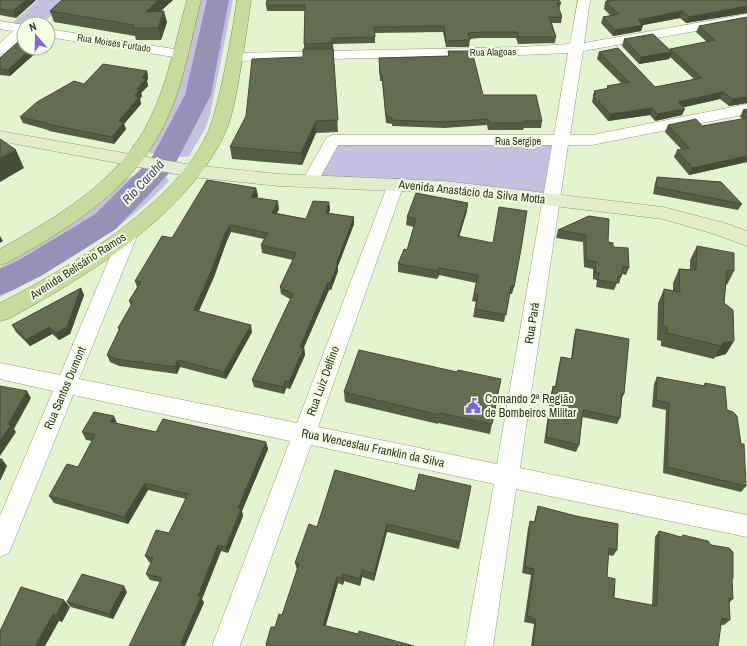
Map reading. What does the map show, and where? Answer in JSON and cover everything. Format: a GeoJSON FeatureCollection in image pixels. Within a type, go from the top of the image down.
{"type":"FeatureCollection","features":[{"type":"Feature","properties":{"kind":"main road"},"geometry":{"type":"LineString","coordinates":[[0,258],[35,239],[65,220],[139,161],[171,86],[194,0]]}},
{"type":"Feature","properties":{"kind":"main road","name":"Avenida Belisário Ramos"},"geometry":{"type":"LineString","coordinates":[[0,313],[56,283],[99,255],[130,231],[176,190],[185,170],[208,149],[217,132],[225,110],[228,53],[244,0]]}},
{"type":"Feature","properties":{"kind":"main road","name":"Avenida Anastácio da Silva Motta"},"geometry":{"type":"LineString","coordinates":[[0,136],[185,170],[252,178],[310,182],[396,184],[444,187],[663,213],[702,223],[747,239]]}},
{"type":"Feature","properties":{"kind":"street","name":"Rua Pará"},"geometry":{"type":"LineString","coordinates":[[479,646],[584,0]]}},
{"type":"Feature","properties":{"kind":"street","name":"Rua Alagoas"},"geometry":{"type":"LineString","coordinates":[[228,53],[520,51],[577,48],[747,18]]}},
{"type":"Feature","properties":{"kind":"street"},"geometry":{"type":"LineString","coordinates":[[0,26],[16,28]]}},
{"type":"Feature","properties":{"kind":"street","name":"Rua Moisés Furtado"},"geometry":{"type":"LineString","coordinates":[[56,34],[180,54]]}},
{"type":"Feature","properties":{"kind":"street"},"geometry":{"type":"LineString","coordinates":[[0,50],[16,36]]}},
{"type":"Feature","properties":{"kind":"street","name":"Rua Sergipe"},"geometry":{"type":"LineString","coordinates":[[310,182],[333,140],[592,140],[747,109]]}},
{"type":"Feature","properties":{"kind":"street","name":"Rua Luiz Delfino"},"geometry":{"type":"LineString","coordinates":[[226,646],[396,184]]}},
{"type":"Feature","properties":{"kind":"street","name":"Rua Santos Dumont"},"geometry":{"type":"LineString","coordinates":[[0,545],[130,231]]}},
{"type":"Feature","properties":{"kind":"street","name":"Rua Wenceslau Franklin da Silva"},"geometry":{"type":"LineString","coordinates":[[0,370],[747,526]]}},
{"type":"Feature","properties":{"kind":"path"},"geometry":{"type":"LineString","coordinates":[[198,49],[228,53]]}},
{"type":"Feature","properties":{"kind":"shaded area"},"geometry":{"type":"Polygon","coordinates":[[[38,0],[68,0],[51,16],[20,16],[38,0]]]}},
{"type":"Feature","properties":{"kind":"shaded area"},"geometry":{"type":"Polygon","coordinates":[[[200,0],[233,0],[210,115],[205,129],[189,156],[183,157],[150,153],[148,149],[172,108],[180,85],[200,0]]]}},
{"type":"Feature","properties":{"kind":"shaded area"},"geometry":{"type":"Polygon","coordinates":[[[16,20],[16,25],[11,24],[16,20]]]}},
{"type":"Feature","properties":{"kind":"shaded area"},"geometry":{"type":"Polygon","coordinates":[[[337,143],[558,143],[548,197],[316,180],[337,143]]]}},
{"type":"Feature","properties":{"kind":"shaded area"},"geometry":{"type":"Polygon","coordinates":[[[136,174],[166,177],[169,181],[111,232],[68,260],[0,297],[0,267],[25,254],[84,215],[130,177],[136,174]]]}},
{"type":"Feature","properties":{"kind":"building"},"geometry":{"type":"Polygon","coordinates":[[[0,0],[26,0],[13,11],[0,9],[0,0]]]}},
{"type":"Feature","properties":{"kind":"building"},"geometry":{"type":"Polygon","coordinates":[[[62,0],[158,0],[146,12],[164,11],[158,28],[133,28],[134,25],[50,11],[62,0]]]}},
{"type":"Feature","properties":{"kind":"building"},"geometry":{"type":"Polygon","coordinates":[[[267,0],[559,0],[561,3],[557,3],[562,17],[549,17],[556,37],[519,37],[517,32],[480,32],[468,33],[470,40],[446,41],[444,26],[374,27],[375,37],[332,38],[332,43],[304,44],[305,5],[266,5],[267,0]]]}},
{"type":"Feature","properties":{"kind":"building"},"geometry":{"type":"Polygon","coordinates":[[[616,0],[747,0],[747,6],[689,17],[682,11],[638,20],[643,25],[615,30],[603,17],[619,14],[605,2],[616,0]]]}},
{"type":"Feature","properties":{"kind":"building"},"geometry":{"type":"Polygon","coordinates":[[[747,17],[747,97],[732,99],[723,92],[678,102],[685,109],[657,114],[652,108],[610,114],[593,95],[596,94],[594,91],[609,88],[607,86],[629,82],[599,52],[618,48],[655,87],[702,78],[670,49],[715,40],[699,26],[747,17]]]}},
{"type":"Feature","properties":{"kind":"building"},"geometry":{"type":"Polygon","coordinates":[[[653,34],[672,52],[641,57],[624,39],[653,34]]]}},
{"type":"Feature","properties":{"kind":"building"},"geometry":{"type":"Polygon","coordinates":[[[16,44],[16,56],[23,56],[8,70],[0,69],[0,58],[16,44]]]}},
{"type":"Feature","properties":{"kind":"building"},"geometry":{"type":"Polygon","coordinates":[[[303,49],[333,49],[338,120],[316,121],[301,153],[230,147],[246,116],[252,59],[303,57],[303,49]]]}},
{"type":"Feature","properties":{"kind":"building"},"geometry":{"type":"Polygon","coordinates":[[[448,51],[472,51],[483,95],[536,95],[542,121],[524,121],[525,123],[489,123],[488,119],[445,122],[392,120],[392,118],[386,116],[379,58],[449,56],[448,51]]]}},
{"type":"Feature","properties":{"kind":"building"},"geometry":{"type":"Polygon","coordinates":[[[103,64],[147,71],[142,78],[146,79],[137,89],[140,89],[135,96],[139,97],[119,121],[124,122],[112,137],[46,124],[47,123],[20,117],[37,102],[74,81],[84,84],[103,64]]]}},
{"type":"Feature","properties":{"kind":"building"},"geometry":{"type":"Polygon","coordinates":[[[747,118],[747,156],[692,168],[677,150],[689,148],[668,125],[696,119],[702,126],[747,118]]]}},
{"type":"Feature","properties":{"kind":"building"},"geometry":{"type":"Polygon","coordinates":[[[0,139],[16,150],[0,158],[0,139]]]}},
{"type":"Feature","properties":{"kind":"building"},"geometry":{"type":"Polygon","coordinates":[[[657,177],[721,182],[742,204],[656,187],[657,177]]]}},
{"type":"Feature","properties":{"kind":"building"},"geometry":{"type":"Polygon","coordinates":[[[207,180],[256,188],[251,197],[278,201],[272,213],[306,219],[313,201],[329,202],[326,213],[354,217],[336,264],[338,264],[330,283],[328,282],[300,347],[304,348],[289,382],[285,381],[283,387],[252,380],[293,294],[280,287],[296,253],[261,245],[268,233],[230,225],[224,236],[212,269],[194,310],[251,325],[224,372],[178,360],[175,367],[116,359],[107,355],[120,328],[118,328],[133,302],[129,301],[141,282],[135,281],[162,236],[172,238],[207,180]]]}},
{"type":"Feature","properties":{"kind":"building"},"geometry":{"type":"Polygon","coordinates":[[[416,193],[468,203],[458,236],[493,243],[499,207],[527,211],[514,287],[511,286],[506,315],[475,309],[478,295],[474,294],[478,275],[439,268],[438,271],[398,264],[404,249],[407,250],[416,219],[407,217],[416,193]]]}},
{"type":"Feature","properties":{"kind":"building"},"geometry":{"type":"Polygon","coordinates":[[[589,216],[609,219],[608,242],[613,243],[613,247],[628,248],[629,268],[623,266],[621,277],[618,276],[617,283],[598,280],[599,273],[595,272],[596,262],[586,260],[586,235],[558,230],[589,216]]]}},
{"type":"Feature","properties":{"kind":"building"},"geometry":{"type":"Polygon","coordinates":[[[697,246],[734,253],[734,271],[727,270],[724,303],[733,310],[734,341],[722,343],[721,346],[667,333],[667,327],[663,326],[664,289],[680,292],[679,269],[696,270],[697,246]]]}},
{"type":"Feature","properties":{"kind":"building"},"geometry":{"type":"Polygon","coordinates":[[[81,288],[67,327],[56,333],[49,327],[26,340],[12,325],[81,288]]]}},
{"type":"Feature","properties":{"kind":"building"},"geometry":{"type":"Polygon","coordinates":[[[576,329],[629,339],[624,394],[622,394],[620,418],[583,410],[579,445],[546,437],[553,386],[556,387],[561,357],[572,359],[576,329]]]}},
{"type":"Feature","properties":{"kind":"building"},"geometry":{"type":"Polygon","coordinates":[[[359,350],[457,372],[458,370],[501,379],[492,424],[440,413],[439,415],[344,392],[359,350]]]}},
{"type":"Feature","properties":{"kind":"building"},"geometry":{"type":"Polygon","coordinates":[[[657,377],[705,386],[705,383],[725,387],[727,410],[733,412],[737,416],[741,444],[744,444],[746,486],[667,467],[669,403],[656,400],[657,377]]]}},
{"type":"Feature","properties":{"kind":"building"},"geometry":{"type":"Polygon","coordinates":[[[0,386],[27,391],[8,424],[11,425],[0,441],[0,386]]]}},
{"type":"Feature","properties":{"kind":"building"},"geometry":{"type":"Polygon","coordinates":[[[94,412],[114,416],[110,422],[156,432],[163,419],[266,442],[238,508],[241,509],[226,547],[218,545],[198,596],[201,597],[181,643],[184,643],[183,646],[129,646],[162,578],[146,574],[153,558],[145,556],[156,530],[169,533],[188,494],[145,483],[124,517],[49,496],[67,464],[78,467],[95,435],[82,432],[94,412]]]}},
{"type":"Feature","properties":{"kind":"building"},"geometry":{"type":"Polygon","coordinates":[[[335,470],[415,491],[419,474],[471,486],[460,542],[387,524],[374,574],[362,570],[360,579],[343,574],[342,578],[337,577],[323,625],[358,634],[359,631],[414,646],[267,646],[268,645],[266,644],[271,627],[275,627],[279,614],[282,615],[299,564],[295,563],[309,524],[317,527],[335,470]]]}},
{"type":"Feature","properties":{"kind":"building"},"geometry":{"type":"Polygon","coordinates":[[[538,506],[576,516],[618,524],[617,550],[609,548],[607,577],[615,579],[614,598],[657,606],[659,531],[681,537],[683,535],[708,541],[711,545],[729,548],[733,552],[733,599],[729,598],[730,620],[722,618],[718,646],[533,646],[536,619],[527,616],[534,569],[525,567],[530,521],[535,522],[538,506]]]}},
{"type":"Feature","properties":{"kind":"building"},"geometry":{"type":"Polygon","coordinates":[[[82,574],[124,586],[109,614],[67,602],[82,574]]]}},
{"type":"Feature","properties":{"kind":"building"},"geometry":{"type":"Polygon","coordinates":[[[21,587],[64,600],[56,615],[53,614],[35,646],[0,646],[0,631],[21,587]]]}},
{"type":"Feature","properties":{"kind":"waterway","name":"Rio Carahá"},"geometry":{"type":"LineString","coordinates":[[0,283],[30,268],[105,222],[162,164],[198,95],[218,0]]}},
{"type":"Feature","properties":{"kind":"place","name":"Comando 2ª Região de Bombeiros Militar"},"geometry":{"type":"Point","coordinates":[473,406]}}]}
